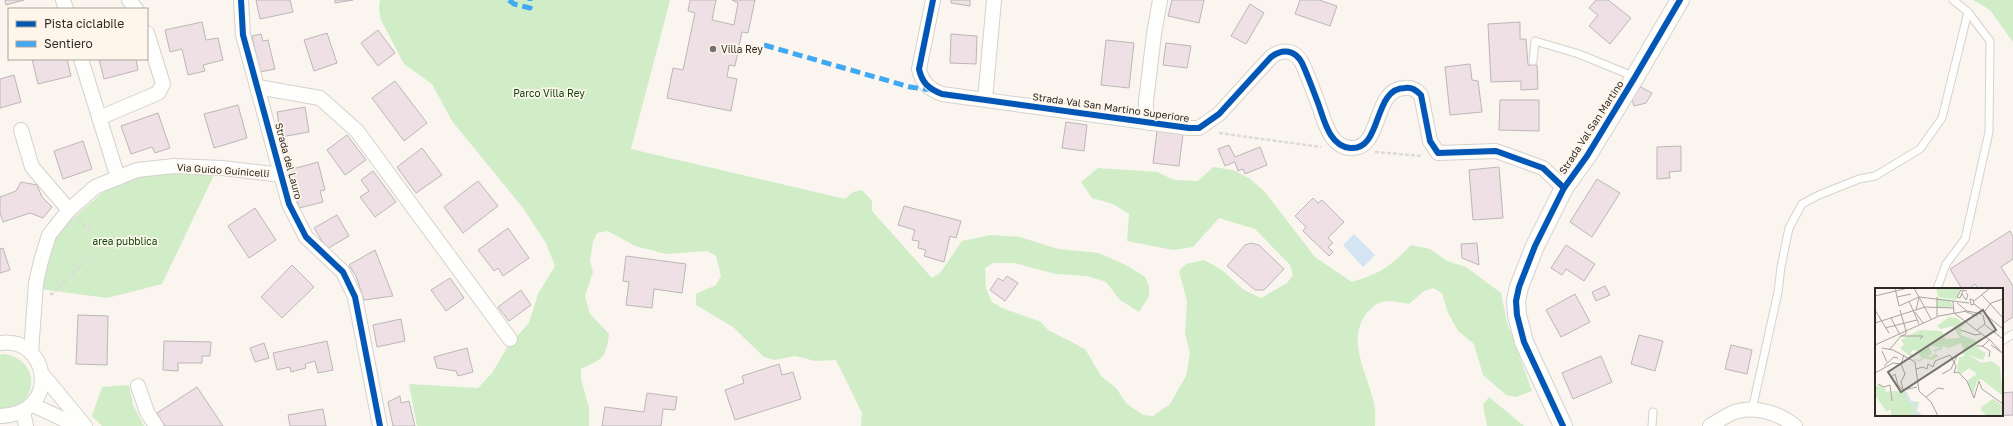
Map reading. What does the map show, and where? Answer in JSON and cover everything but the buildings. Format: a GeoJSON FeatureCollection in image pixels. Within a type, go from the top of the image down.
{"type":"FeatureCollection","features":[{"type":"Feature","properties":{"kind":"street"},"geometry":{"type":"LineString","coordinates":[[129,0],[135,8]]}},
{"type":"Feature","properties":{"kind":"street","name":"Strada del Lauro"},"geometry":{"type":"LineString","coordinates":[[241,0],[243,35],[289,204],[306,237],[343,272],[355,297],[380,426]]}},
{"type":"Feature","properties":{"kind":"street","name":"Strada Val San Martino Superiore"},"geometry":{"type":"LineString","coordinates":[[933,0],[919,69],[921,79],[933,91],[942,94],[1149,123],[1199,128],[1219,114],[1271,57],[1277,53],[1290,52],[1298,56],[1302,63],[1329,132],[1336,143],[1344,147],[1361,147],[1369,138],[1388,96],[1397,89],[1407,88],[1416,90],[1421,95],[1430,141],[1438,153]]}},
{"type":"Feature","properties":{"kind":"street"},"geometry":{"type":"LineString","coordinates":[[985,99],[994,0]]}},
{"type":"Feature","properties":{"kind":"street"},"geometry":{"type":"LineString","coordinates":[[1149,123],[1146,112],[1146,101],[1154,34],[1160,0]]}},
{"type":"Feature","properties":{"kind":"street","name":"Strada Val San Martino"},"geometry":{"type":"LineString","coordinates":[[1563,426],[1524,342],[1520,328],[1516,301],[1519,287],[1535,246],[1564,188],[1587,156],[1635,78],[1680,0]]}},
{"type":"Feature","properties":{"kind":"street"},"geometry":{"type":"LineString","coordinates":[[100,118],[158,93],[163,84],[148,36]]}},
{"type":"Feature","properties":{"kind":"street"},"geometry":{"type":"LineString","coordinates":[[81,60],[118,178]]}},
{"type":"Feature","properties":{"kind":"street"},"geometry":{"type":"LineString","coordinates":[[258,87],[320,98],[357,131],[510,339]]}},
{"type":"Feature","properties":{"kind":"street"},"geometry":{"type":"LineString","coordinates":[[21,130],[32,167],[69,210]]}},
{"type":"Feature","properties":{"kind":"street"},"geometry":{"type":"LineString","coordinates":[[1438,153],[1496,151],[1542,168],[1564,188]]}},
{"type":"Feature","properties":{"kind":"street","name":"Via Guido Guinicelli"},"geometry":{"type":"LineString","coordinates":[[31,352],[36,291],[41,261],[49,235],[69,210],[95,187],[137,170],[174,166],[222,168],[282,175]]}},
{"type":"Feature","properties":{"kind":"street"},"geometry":{"type":"LineString","coordinates":[[0,343],[14,343],[31,352],[38,362],[42,374],[80,425]]}},
{"type":"Feature","properties":{"kind":"street"},"geometry":{"type":"LineString","coordinates":[[6,420],[28,408],[39,396],[42,385],[42,374]]}},
{"type":"Feature","properties":{"kind":"street"},"geometry":{"type":"LineString","coordinates":[[138,386],[147,412],[156,426]]}},
{"type":"Feature","properties":{"kind":"street"},"geometry":{"type":"LineString","coordinates":[[28,408],[80,425]]}},
{"type":"Feature","properties":{"kind":"street"},"geometry":{"type":"LineString","coordinates":[[26,426],[28,408]]}},
{"type":"Feature","properties":{"kind":"street"},"geometry":{"type":"LineString","coordinates":[[1713,424],[1738,411],[1752,410],[1774,413],[1787,419],[1795,426]]}},
{"type":"Feature","properties":{"kind":"street"},"geometry":{"type":"LineString","coordinates":[[60,426],[80,425]]}},
{"type":"Feature","properties":{"kind":"lane"},"geometry":{"type":"LineString","coordinates":[[1937,288],[1946,264],[1965,239],[1989,132],[1990,41],[1968,12],[1953,0]]}},
{"type":"Feature","properties":{"kind":"lane"},"geometry":{"type":"LineString","coordinates":[[1752,410],[1778,292],[1781,266],[1789,228],[1802,204],[1819,195],[1852,182],[1875,176],[1920,149],[1942,118],[1968,12]]}},
{"type":"Feature","properties":{"kind":"lane"},"geometry":{"type":"LineString","coordinates":[[1533,61],[1535,41],[1579,54],[1635,78]]}},
{"type":"Feature","properties":{"kind":"lane"},"geometry":{"type":"LineString","coordinates":[[2003,340],[2013,334]]}},
{"type":"Feature","properties":{"kind":"lane"},"geometry":{"type":"LineString","coordinates":[[1652,426],[1653,412]]}},
{"type":"Feature","properties":{"kind":"path"},"geometry":{"type":"LineString","coordinates":[[1190,128],[1313,146]]}},
{"type":"Feature","properties":{"kind":"path"},"geometry":{"type":"LineString","coordinates":[[1367,151],[1428,156],[1438,153]]}},
{"type":"Feature","properties":{"kind":"path"},"geometry":{"type":"LineString","coordinates":[[116,244],[121,238]]}},
{"type":"Feature","properties":{"kind":"path"},"geometry":{"type":"LineString","coordinates":[[52,294],[86,260]]}},
{"type":"Feature","properties":{"kind":"green space","name":"Parco Villa Rey"},"geometry":{"type":"Polygon","coordinates":[[[380,0],[670,0],[631,149],[845,199],[853,192],[862,190],[872,201],[872,211],[932,278],[940,273],[962,241],[991,235],[1020,237],[1058,249],[1099,253],[1128,266],[1145,277],[1149,286],[1149,296],[1139,312],[1120,300],[1106,282],[1087,276],[1056,274],[1014,263],[993,263],[985,268],[986,288],[992,302],[1002,308],[1041,322],[1048,330],[1085,349],[1101,376],[1116,388],[1127,404],[1143,415],[1153,416],[1170,404],[1186,376],[1190,354],[1185,333],[1187,301],[1179,271],[1186,264],[1204,260],[1222,270],[1244,290],[1261,298],[1287,283],[1293,275],[1290,265],[1255,229],[1219,218],[1193,247],[1173,250],[1127,241],[1129,214],[1113,204],[1092,198],[1081,182],[1098,168],[1157,172],[1174,180],[1198,181],[1213,167],[1233,170],[1249,178],[1265,192],[1315,257],[1352,282],[1370,276],[1391,264],[1411,245],[1430,249],[1447,261],[1466,267],[1501,293],[1507,322],[1532,391],[1516,397],[1506,395],[1483,375],[1474,344],[1458,331],[1448,313],[1442,293],[1433,288],[1424,291],[1409,304],[1396,301],[1380,302],[1366,314],[1361,324],[1358,334],[1358,345],[1374,402],[1375,426],[861,426],[862,413],[836,360],[815,361],[795,356],[775,360],[764,357],[733,327],[696,305],[696,294],[716,285],[721,276],[716,256],[707,251],[666,254],[635,246],[608,231],[597,233],[593,242],[590,260],[593,272],[585,296],[590,314],[609,334],[606,349],[602,357],[594,363],[581,369],[581,379],[589,408],[589,426],[417,426],[409,384],[478,388],[492,373],[508,346],[529,323],[538,294],[555,266],[546,243],[523,208],[452,121],[432,84],[404,64],[381,20],[379,9],[380,0]]]}},
{"type":"Feature","properties":{"kind":"green space"},"geometry":{"type":"Polygon","coordinates":[[[1973,0],[2013,0],[2013,42],[1990,10],[1973,0]]]}},
{"type":"Feature","properties":{"kind":"green space","name":"area pubblica"},"geometry":{"type":"Polygon","coordinates":[[[173,172],[214,175],[162,284],[107,298],[40,289],[48,265],[54,238],[72,219],[102,193],[140,173],[173,172]]]}},
{"type":"Feature","properties":{"kind":"green space"},"geometry":{"type":"Polygon","coordinates":[[[5,354],[18,358],[26,366],[30,375],[31,385],[28,395],[22,402],[12,407],[0,408],[0,355],[5,354]]]}},
{"type":"Feature","properties":{"kind":"green space"},"geometry":{"type":"Polygon","coordinates":[[[129,385],[133,405],[144,426],[102,426],[92,416],[102,387],[129,385]]]}},
{"type":"Feature","properties":{"kind":"green space"},"geometry":{"type":"Polygon","coordinates":[[[1489,397],[1524,426],[1487,426],[1483,405],[1489,397]]]}},
{"type":"Feature","properties":{"kind":"water"},"geometry":{"type":"Polygon","coordinates":[[[1354,234],[1375,255],[1363,267],[1343,245],[1354,234]]]}},
{"type":"Feature","properties":{"kind":"marked path"},"geometry":{"type":"LineString","coordinates":[[509,0],[514,4],[530,8],[530,0]]}},
{"type":"Feature","properties":{"kind":"marked path"},"geometry":{"type":"LineString","coordinates":[[764,45],[910,87],[931,90]]}},
{"type":"Feature","properties":{"kind":"cycle path"},"geometry":{"type":"LineString","coordinates":[[241,0],[243,35],[289,204],[306,237],[343,272],[355,297],[380,426]]}},
{"type":"Feature","properties":{"kind":"cycle path"},"geometry":{"type":"LineString","coordinates":[[933,0],[919,69],[924,82],[933,90],[942,94],[1189,128],[1199,128],[1219,114],[1271,57],[1280,52],[1288,52],[1296,55],[1302,63],[1328,131],[1332,137],[1343,146],[1350,148],[1360,146],[1368,140],[1387,98],[1395,91],[1405,88],[1412,88],[1421,95],[1430,141],[1438,153],[1496,151],[1543,168],[1564,188]]}},
{"type":"Feature","properties":{"kind":"cycle path"},"geometry":{"type":"LineString","coordinates":[[1563,426],[1524,342],[1517,315],[1516,301],[1519,287],[1535,246],[1564,188],[1587,156],[1680,0]]}},
{"type":"Feature","properties":{"kind":"place","name":"Villa Rey"},"geometry":{"type":"Point","coordinates":[713,49]}}]}
